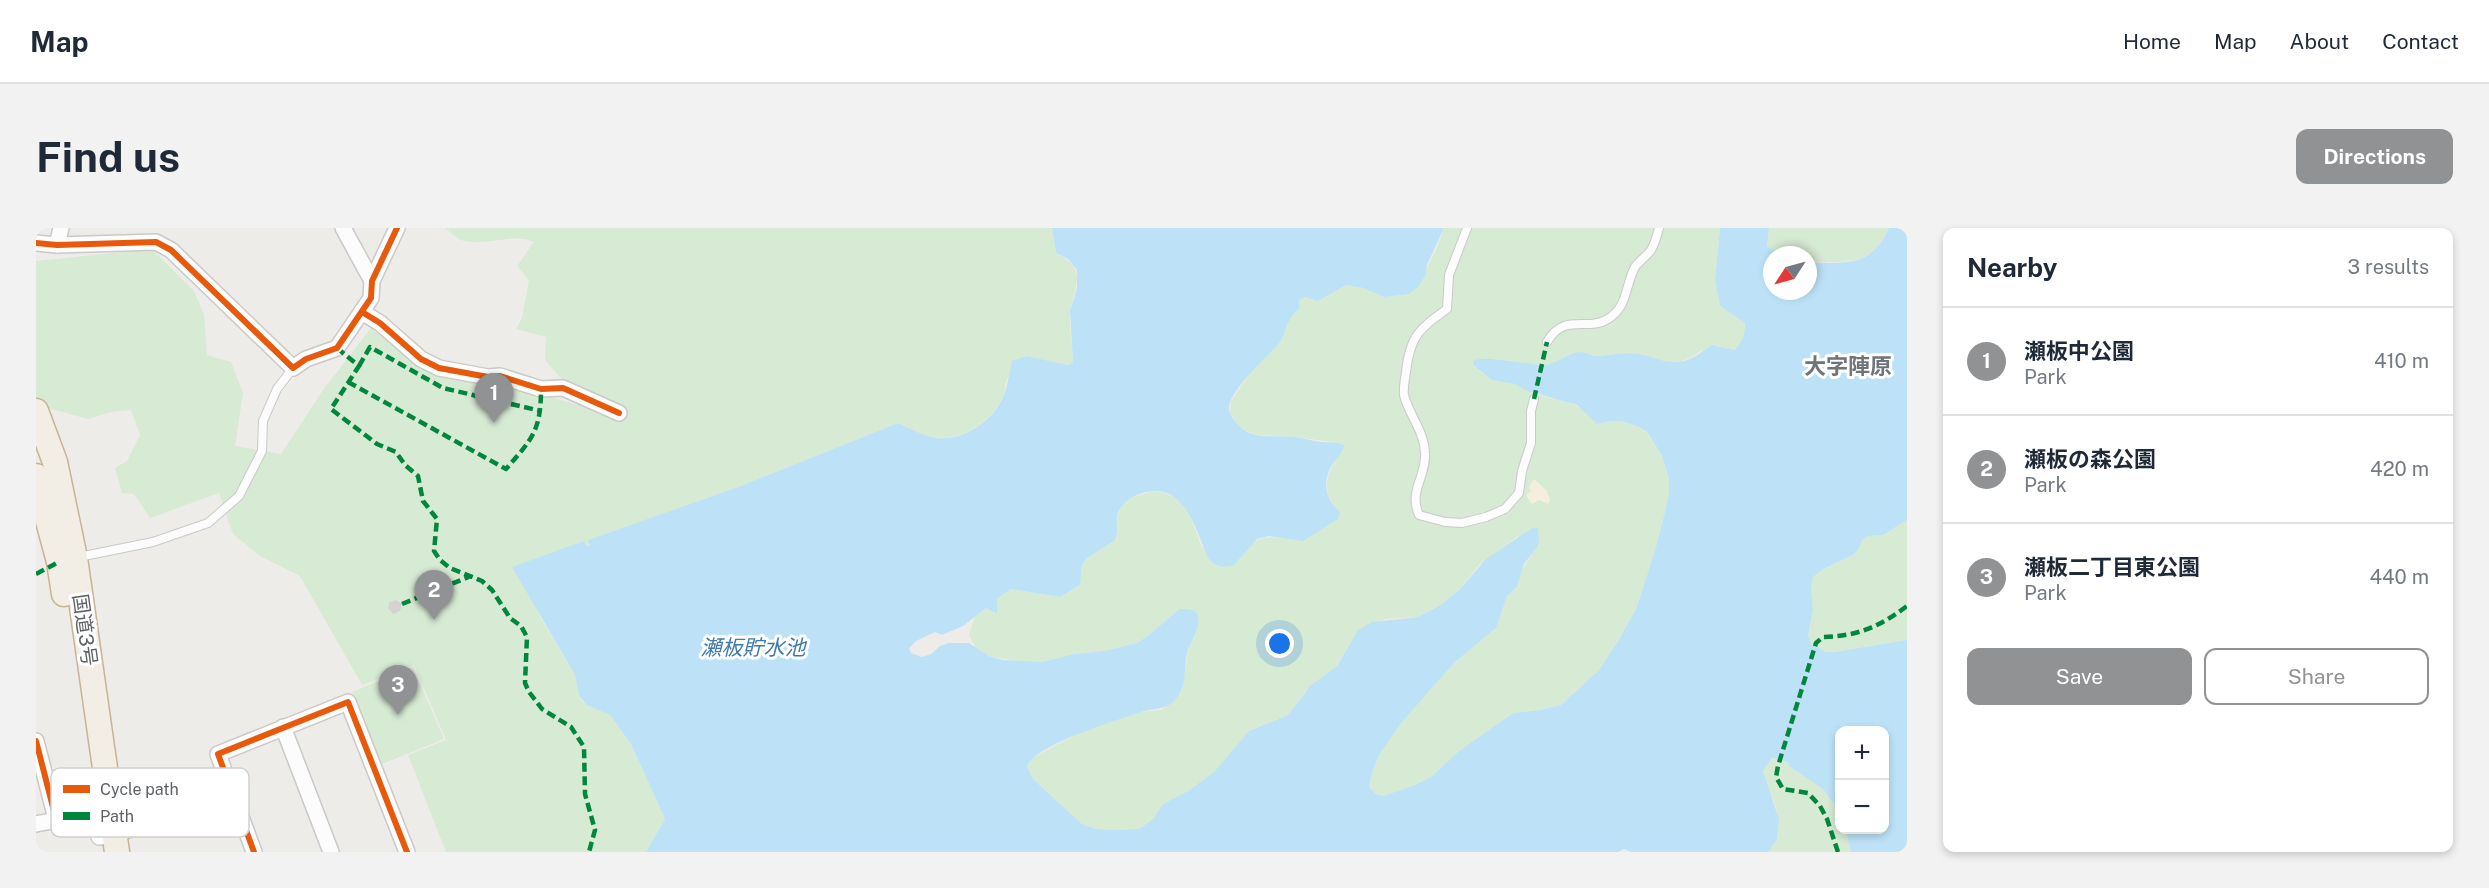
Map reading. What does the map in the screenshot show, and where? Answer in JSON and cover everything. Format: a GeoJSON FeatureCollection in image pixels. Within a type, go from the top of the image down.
{"type":"FeatureCollection","features":[{"type":"Feature","properties":{"kind":"highway","name":"国道3号"},"geometry":{"type":"LineString","coordinates":[[36,411],[54,462],[75,558],[98,768]]}},
{"type":"Feature","properties":{"kind":"highway","name":"国道3号"},"geometry":{"type":"LineString","coordinates":[[36,476],[59,562],[95,768]]}},
{"type":"Feature","properties":{"kind":"street"},"geometry":{"type":"LineString","coordinates":[[57,245],[61,228]]}},
{"type":"Feature","properties":{"kind":"street"},"geometry":{"type":"LineString","coordinates":[[343,228],[372,281]]}},
{"type":"Feature","properties":{"kind":"street"},"geometry":{"type":"LineString","coordinates":[[36,243],[57,245],[156,242],[171,250],[293,368],[306,359],[337,348],[371,298],[372,281],[397,228]]}},
{"type":"Feature","properties":{"kind":"street"},"geometry":{"type":"LineString","coordinates":[[362,312],[380,322],[421,359],[439,368],[488,378],[500,376],[541,389],[563,388],[619,413]]}},
{"type":"Feature","properties":{"kind":"street"},"geometry":{"type":"LineString","coordinates":[[223,768],[218,754],[348,702],[407,852]]}},
{"type":"Feature","properties":{"kind":"street"},"geometry":{"type":"LineString","coordinates":[[283,727],[331,852]]}},
{"type":"Feature","properties":{"kind":"street"},"geometry":{"type":"LineString","coordinates":[[36,741],[51,800]]}},
{"type":"Feature","properties":{"kind":"street"},"geometry":{"type":"LineString","coordinates":[[36,824],[51,820]]}},
{"type":"Feature","properties":{"kind":"street"},"geometry":{"type":"LineString","coordinates":[[108,844],[124,837]]}},
{"type":"Feature","properties":{"kind":"street"},"geometry":{"type":"LineString","coordinates":[[248,837],[254,852]]}},
{"type":"Feature","properties":{"kind":"lane"},"geometry":{"type":"LineString","coordinates":[[1467,228],[1449,275],[1447,309],[1426,323],[1415,337],[1408,359],[1404,394],[1420,429],[1425,453],[1423,473],[1414,494],[1419,515],[1445,522],[1462,523],[1505,509],[1519,494],[1522,471],[1531,443],[1531,411],[1534,399]]}},
{"type":"Feature","properties":{"kind":"lane"},"geometry":{"type":"LineString","coordinates":[[1547,342],[1551,335],[1563,326],[1577,322],[1595,325],[1607,320],[1620,310],[1635,268],[1652,248],[1659,228]]}},
{"type":"Feature","properties":{"kind":"lane"},"geometry":{"type":"LineString","coordinates":[[75,558],[153,542],[208,523],[239,496],[262,451],[263,421],[277,389],[293,368]]}},
{"type":"Feature","properties":{"kind":"green space"},"geometry":{"type":"Polygon","coordinates":[[[445,228],[1052,228],[1056,253],[1073,266],[1076,273],[1076,288],[1070,315],[1073,362],[1068,365],[1027,356],[1010,374],[1003,396],[995,409],[978,426],[967,432],[943,438],[931,437],[898,423],[738,487],[589,540],[590,544],[586,546],[584,542],[513,567],[575,675],[582,701],[610,715],[631,744],[665,819],[646,852],[446,852],[408,755],[446,740],[414,665],[362,685],[300,576],[260,556],[233,534],[219,493],[150,518],[134,494],[122,493],[115,468],[127,461],[140,435],[131,410],[111,412],[88,419],[40,406],[36,396],[36,261],[152,249],[194,291],[204,315],[207,355],[231,362],[243,393],[235,446],[281,454],[323,390],[371,328],[413,361],[437,376],[483,385],[501,383],[596,410],[567,385],[545,360],[546,337],[516,329],[522,318],[529,280],[517,266],[534,242],[516,239],[470,242],[459,239],[445,228]]]}},
{"type":"Feature","properties":{"kind":"green space"},"geometry":{"type":"Polygon","coordinates":[[[1444,228],[1720,228],[1715,279],[1720,306],[1746,323],[1739,345],[1732,350],[1718,346],[1710,347],[1686,360],[1674,362],[1633,353],[1597,356],[1578,353],[1545,365],[1491,359],[1473,361],[1473,365],[1479,370],[1497,380],[1575,405],[1597,424],[1610,421],[1637,426],[1647,433],[1662,456],[1669,479],[1665,512],[1636,609],[1618,641],[1599,670],[1561,705],[1513,713],[1459,751],[1431,777],[1415,785],[1383,796],[1376,794],[1369,787],[1379,755],[1402,722],[1454,663],[1496,628],[1507,596],[1517,587],[1521,571],[1531,556],[1518,536],[1479,565],[1459,590],[1439,606],[1418,617],[1386,619],[1358,630],[1337,666],[1307,689],[1288,715],[1253,729],[1214,772],[1188,791],[1163,804],[1153,819],[1139,829],[1097,829],[1082,824],[1033,779],[1027,766],[1033,758],[1080,732],[1140,712],[1162,710],[1182,689],[1189,647],[1179,609],[1137,643],[1042,662],[1014,661],[989,656],[976,648],[969,635],[975,616],[986,608],[997,614],[998,598],[1011,589],[1060,597],[1080,585],[1082,565],[1086,559],[1117,537],[1115,523],[1121,507],[1128,499],[1152,491],[1162,492],[1179,499],[1187,509],[1202,547],[1234,565],[1257,540],[1270,537],[1279,538],[1340,512],[1329,496],[1327,481],[1329,473],[1343,450],[1340,443],[1257,435],[1240,428],[1230,413],[1231,401],[1253,369],[1279,344],[1286,323],[1299,309],[1299,300],[1305,297],[1318,301],[1346,285],[1363,288],[1384,297],[1409,294],[1430,263],[1444,228]]]}},
{"type":"Feature","properties":{"kind":"green space"},"geometry":{"type":"Polygon","coordinates":[[[1769,228],[1889,228],[1882,241],[1866,256],[1845,261],[1817,263],[1817,246],[1767,246],[1769,228]]]}},
{"type":"Feature","properties":{"kind":"green space"},"geometry":{"type":"Polygon","coordinates":[[[1907,520],[1907,640],[1826,653],[1810,644],[1808,637],[1813,610],[1811,588],[1813,577],[1823,569],[1853,555],[1863,539],[1868,536],[1883,535],[1907,520]]]}},
{"type":"Feature","properties":{"kind":"green space"},"geometry":{"type":"Polygon","coordinates":[[[413,667],[444,739],[382,764],[352,692],[413,667]]]}},
{"type":"Feature","properties":{"kind":"green space"},"geometry":{"type":"Polygon","coordinates":[[[1772,758],[1789,762],[1824,789],[1835,804],[1835,834],[1847,834],[1851,852],[1768,852],[1774,840],[1778,820],[1775,803],[1763,771],[1772,758]]]}},
{"type":"Feature","properties":{"kind":"sand"},"geometry":{"type":"Polygon","coordinates":[[[1534,479],[1547,491],[1550,500],[1548,504],[1539,500],[1532,504],[1526,495],[1531,491],[1529,487],[1534,479]]]}},
{"type":"Feature","properties":{"kind":"water","name":"瀬板貯水池"},"geometry":{"type":"Polygon","coordinates":[[[1052,228],[1444,228],[1427,265],[1425,276],[1419,286],[1409,294],[1384,297],[1363,288],[1346,285],[1318,301],[1305,297],[1299,300],[1299,309],[1287,324],[1280,343],[1248,376],[1231,401],[1229,408],[1231,415],[1247,432],[1262,436],[1294,437],[1344,445],[1328,473],[1326,485],[1331,502],[1340,512],[1338,519],[1303,541],[1269,536],[1257,539],[1234,565],[1220,566],[1209,559],[1188,512],[1180,502],[1160,491],[1142,493],[1128,500],[1120,509],[1115,540],[1086,559],[1082,565],[1080,585],[1060,597],[1011,589],[998,598],[997,614],[986,608],[963,626],[942,635],[935,632],[916,641],[909,648],[911,653],[922,657],[949,643],[969,643],[989,656],[1003,660],[1042,662],[1137,643],[1179,609],[1196,612],[1197,630],[1187,653],[1183,684],[1174,701],[1165,707],[1138,713],[1061,741],[1034,757],[1027,766],[1033,779],[1082,824],[1097,829],[1113,830],[1139,829],[1153,819],[1163,804],[1188,791],[1214,772],[1249,731],[1288,715],[1310,686],[1337,666],[1358,630],[1372,622],[1418,617],[1439,606],[1459,590],[1486,559],[1532,528],[1538,528],[1537,547],[1524,564],[1517,587],[1507,596],[1496,628],[1454,663],[1402,722],[1379,755],[1369,787],[1376,794],[1383,796],[1415,785],[1431,777],[1459,751],[1513,713],[1561,705],[1599,670],[1636,609],[1665,512],[1669,479],[1662,456],[1647,432],[1624,422],[1610,421],[1597,424],[1577,405],[1528,391],[1515,384],[1492,380],[1473,365],[1473,361],[1496,359],[1545,365],[1580,352],[1598,356],[1639,354],[1678,362],[1691,358],[1712,345],[1734,350],[1742,338],[1745,323],[1720,306],[1715,280],[1720,228],[1769,228],[1767,246],[1763,246],[1763,300],[1817,300],[1817,263],[1856,260],[1874,250],[1889,228],[1907,228],[1907,520],[1883,535],[1868,536],[1863,539],[1853,555],[1823,569],[1813,577],[1811,588],[1813,610],[1808,636],[1811,644],[1826,652],[1907,640],[1907,852],[1851,852],[1847,834],[1889,834],[1889,726],[1835,726],[1835,805],[1823,789],[1789,766],[1788,762],[1772,758],[1763,771],[1779,819],[1777,839],[1768,852],[1631,852],[1624,849],[1618,852],[646,852],[665,819],[631,744],[610,715],[587,705],[579,696],[575,675],[512,567],[584,541],[586,546],[590,545],[588,540],[738,487],[898,423],[937,438],[957,436],[976,428],[992,414],[1003,397],[1012,361],[1027,356],[1068,365],[1073,362],[1070,311],[1077,288],[1077,270],[1068,259],[1056,253],[1052,228]]]}},
{"type":"Feature","properties":{"kind":"building"},"geometry":{"type":"Polygon","coordinates":[[[396,600],[402,604],[400,611],[393,614],[388,608],[390,602],[396,600]]]}},
{"type":"Feature","properties":{"kind":"marked path"},"geometry":{"type":"LineString","coordinates":[[1534,399],[1547,342]]}},
{"type":"Feature","properties":{"kind":"marked path"},"geometry":{"type":"LineString","coordinates":[[359,366],[370,347],[443,388],[541,411]]}},
{"type":"Feature","properties":{"kind":"marked path"},"geometry":{"type":"LineString","coordinates":[[337,348],[359,366],[331,409],[377,444],[396,452],[405,465],[418,476],[423,501],[437,519],[434,551],[450,568],[482,581],[492,590],[510,618],[521,626],[527,637],[525,683],[529,692],[542,709],[571,727],[584,747],[585,794],[595,830],[589,852]]}},
{"type":"Feature","properties":{"kind":"marked path"},"geometry":{"type":"LineString","coordinates":[[348,382],[506,469],[528,442],[537,425],[541,389]]}},
{"type":"Feature","properties":{"kind":"marked path"},"geometry":{"type":"LineString","coordinates":[[36,574],[59,562]]}},
{"type":"Feature","properties":{"kind":"marked path"},"geometry":{"type":"LineString","coordinates":[[402,604],[471,576]]}},
{"type":"Feature","properties":{"kind":"marked path"},"geometry":{"type":"LineString","coordinates":[[1838,852],[1820,806],[1808,793],[1783,789],[1776,777],[1778,766],[1816,643],[1823,637],[1847,635],[1868,629],[1887,620],[1907,606]]}},
{"type":"Feature","properties":{"kind":"cycle path"},"geometry":{"type":"LineString","coordinates":[[36,243],[57,245],[156,242],[171,250],[293,368],[306,359],[337,348],[371,298],[372,281],[397,228]]}},
{"type":"Feature","properties":{"kind":"cycle path"},"geometry":{"type":"LineString","coordinates":[[362,312],[380,323],[421,359],[439,368],[488,377],[500,376],[541,389],[563,388],[619,413]]}},
{"type":"Feature","properties":{"kind":"cycle path"},"geometry":{"type":"LineString","coordinates":[[223,768],[218,754],[348,702],[407,852]]}},
{"type":"Feature","properties":{"kind":"cycle path"},"geometry":{"type":"LineString","coordinates":[[36,741],[51,800]]}},
{"type":"Feature","properties":{"kind":"cycle path"},"geometry":{"type":"LineString","coordinates":[[248,837],[254,852]]}},
{"type":"Feature","properties":{"kind":"place","name":"瀬板中公園"},"geometry":{"type":"Point","coordinates":[494,423]}},
{"type":"Feature","properties":{"kind":"place","name":"瀬板の森公園"},"geometry":{"type":"Point","coordinates":[434,620]}},
{"type":"Feature","properties":{"kind":"place","name":"瀬板二丁目東公園"},"geometry":{"type":"Point","coordinates":[398,715]}},
{"type":"Feature","properties":{"kind":"district","name":"大字陣原"},"geometry":{"type":"Point","coordinates":[1848,366]}}]}
